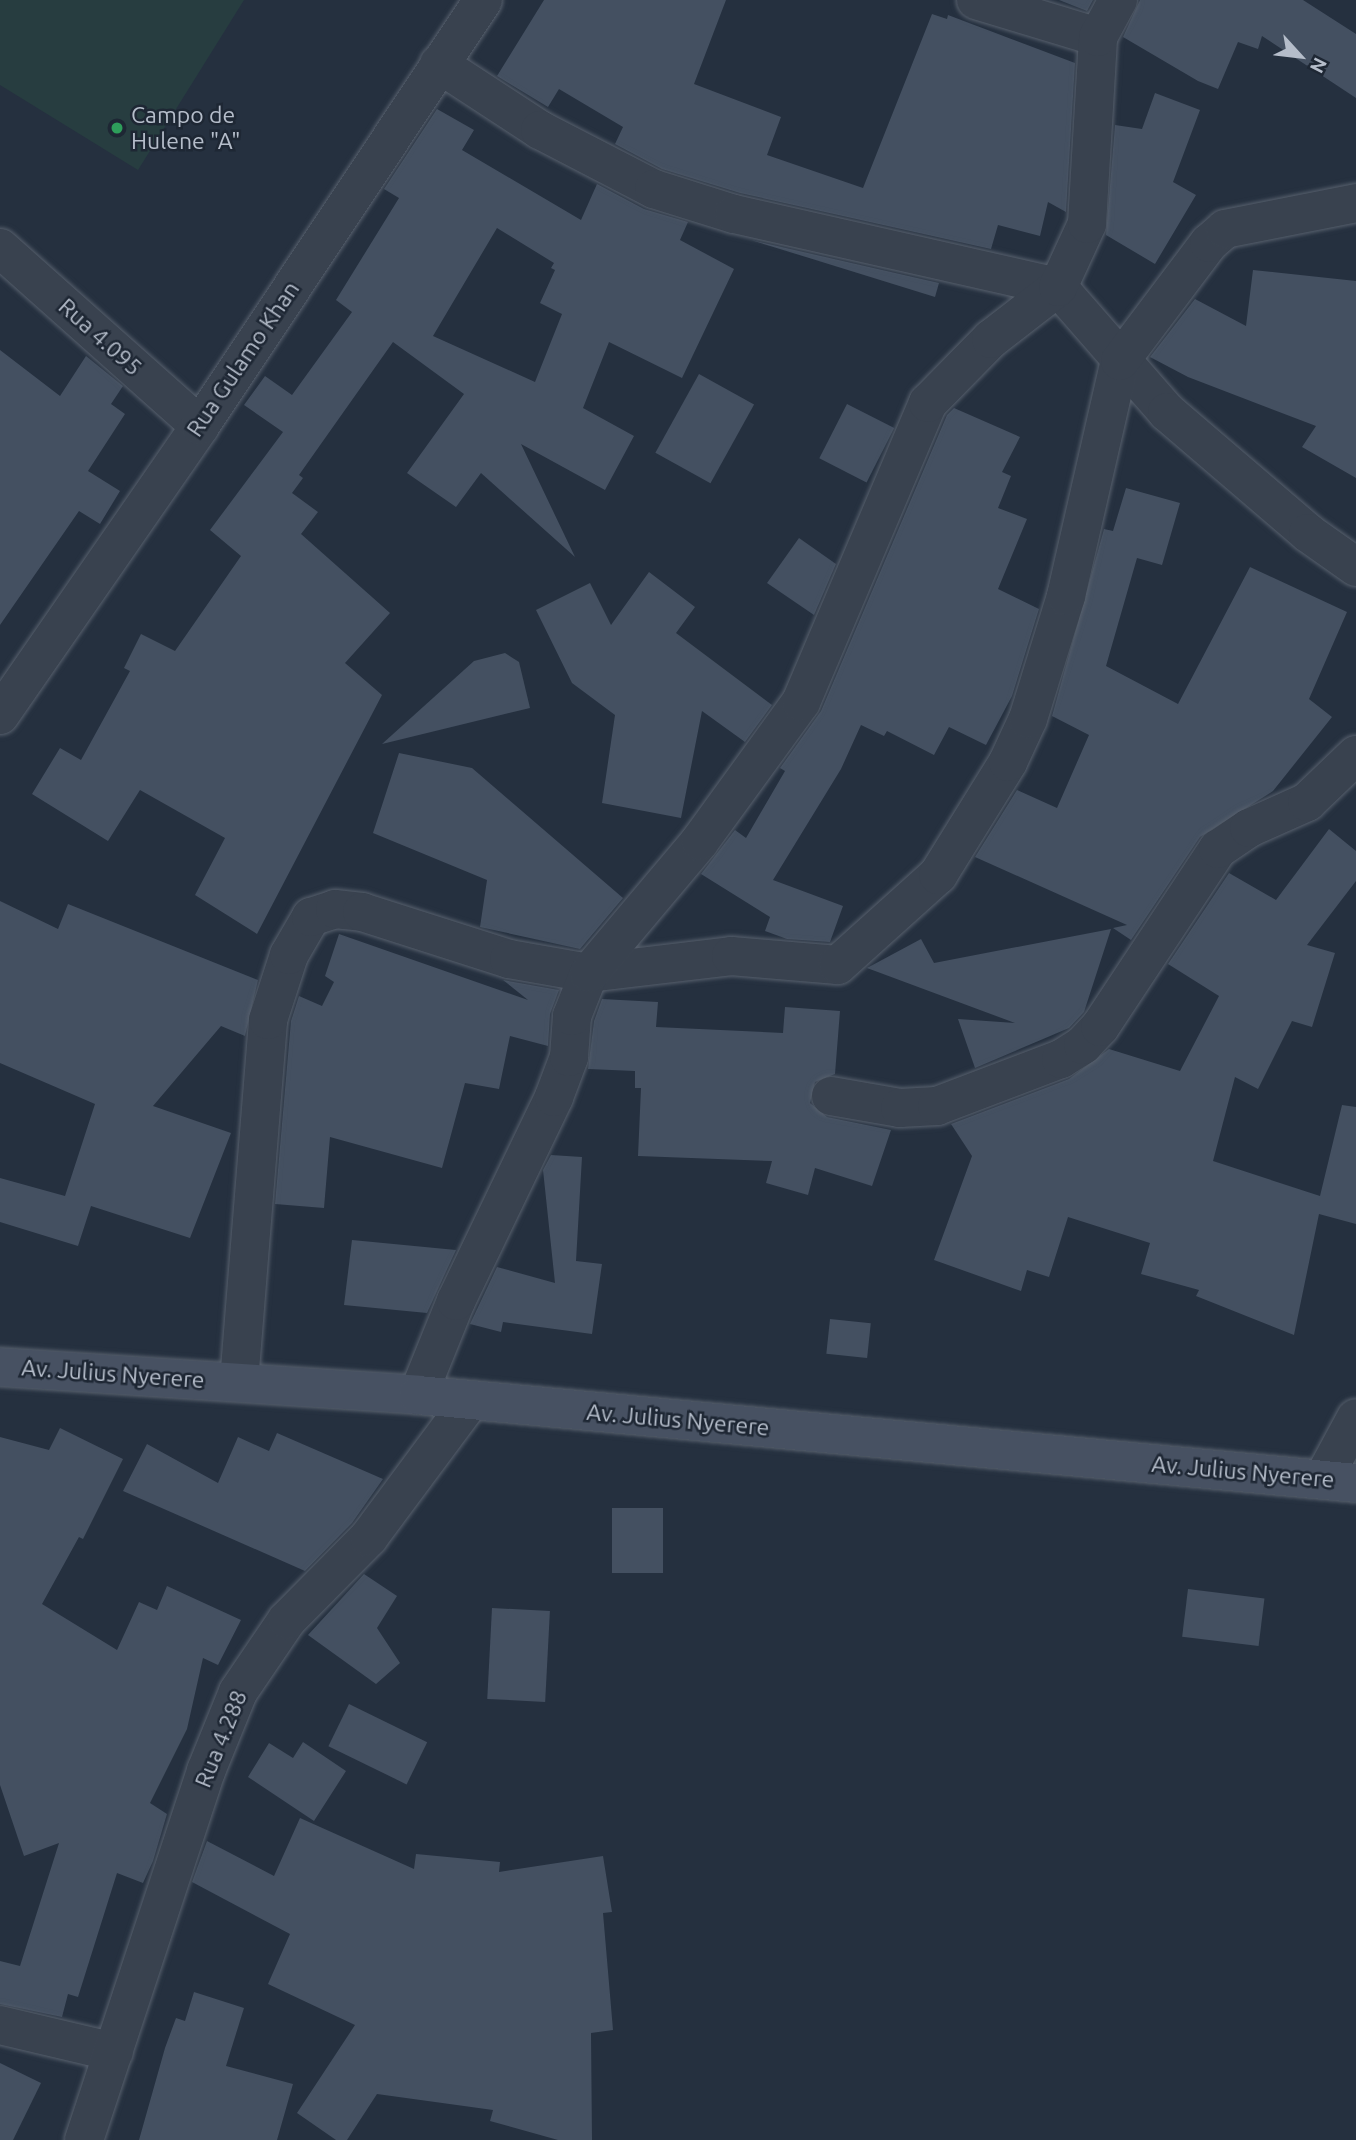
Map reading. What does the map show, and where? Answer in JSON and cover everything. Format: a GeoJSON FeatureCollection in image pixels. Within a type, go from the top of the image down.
{"type":"FeatureCollection","features":[{"type":"Feature","properties":{"kind":"main road","name":"Av. Julius Nyerere"},"geometry":{"type":"LineString","coordinates":[[0,1367],[418,1395],[1340,1481]]}},
{"type":"Feature","properties":{"kind":"street","name":"Rua Gulamo Khan"},"geometry":{"type":"LineString","coordinates":[[0,715],[200,426],[483,0]]}},
{"type":"Feature","properties":{"kind":"street"},"geometry":{"type":"LineString","coordinates":[[976,0],[1098,37]]}},
{"type":"Feature","properties":{"kind":"street"},"geometry":{"type":"LineString","coordinates":[[418,1395],[461,1289],[554,1097],[569,1057],[572,1016],[589,973],[700,841],[801,702],[928,403],[992,339],[1058,286],[1087,224],[1098,37],[1118,0]]}},
{"type":"Feature","properties":{"kind":"street"},"geometry":{"type":"LineString","coordinates":[[439,64],[540,130],[653,189],[734,214],[1058,286],[1120,361],[1167,412],[1308,533],[1356,567]]}},
{"type":"Feature","properties":{"kind":"street"},"geometry":{"type":"LineString","coordinates":[[239,1382],[268,1020],[289,955],[311,917],[335,909],[362,912],[509,958],[589,973],[731,956],[838,965],[938,875],[1009,762],[1028,719],[1066,596],[1120,361],[1209,243],[1225,229],[1356,203]]}},
{"type":"Feature","properties":{"kind":"street","name":"Rua 4.095"},"geometry":{"type":"LineString","coordinates":[[0,248],[200,426]]}},
{"type":"Feature","properties":{"kind":"street"},"geometry":{"type":"LineString","coordinates":[[831,1096],[900,1108],[937,1106],[1061,1059],[1083,1045],[1100,1027],[1218,849],[1249,828],[1307,802],[1356,755]]}},
{"type":"Feature","properties":{"kind":"street","name":"Rua 4.288"},"geometry":{"type":"LineString","coordinates":[[84,2140],[206,1772],[238,1692],[279,1630],[369,1538],[470,1401]]}},
{"type":"Feature","properties":{"kind":"street"},"geometry":{"type":"LineString","coordinates":[[1340,1481],[1356,1418]]}},
{"type":"Feature","properties":{"kind":"street"},"geometry":{"type":"LineString","coordinates":[[0,2025],[114,2052]]}},
{"type":"Feature","properties":{"kind":"green space","name":"Campo de Hulene \"A\""},"geometry":{"type":"Polygon","coordinates":[[[0,0],[244,0],[138,170],[0,85],[0,0]]]}},
{"type":"Feature","properties":{"kind":"building"},"geometry":{"type":"Polygon","coordinates":[[[544,0],[726,0],[694,84],[781,117],[767,155],[863,188],[932,14],[947,19],[948,15],[1075,63],[1066,212],[1048,202],[1040,236],[998,225],[991,249],[740,193],[662,169],[615,144],[623,127],[559,89],[548,107],[497,76],[544,0]]]}},
{"type":"Feature","properties":{"kind":"building"},"geometry":{"type":"Polygon","coordinates":[[[1059,0],[1093,0],[1087,11],[1059,0]]]}},
{"type":"Feature","properties":{"kind":"building"},"geometry":{"type":"Polygon","coordinates":[[[1140,0],[1303,0],[1356,34],[1356,98],[1262,36],[1258,49],[1238,42],[1218,89],[1198,81],[1123,37],[1140,0]]]}},
{"type":"Feature","properties":{"kind":"building"},"geometry":{"type":"Polygon","coordinates":[[[1155,93],[1200,110],[1173,182],[1196,195],[1155,264],[1106,235],[1115,125],[1142,129],[1155,93]]]}},
{"type":"Feature","properties":{"kind":"building"},"geometry":{"type":"Polygon","coordinates":[[[437,109],[474,130],[462,150],[581,220],[597,184],[644,209],[688,222],[680,240],[734,269],[682,378],[609,342],[583,408],[634,436],[605,490],[521,444],[575,557],[481,473],[456,507],[407,473],[464,394],[393,342],[299,475],[303,478],[292,493],[318,512],[301,534],[390,613],[345,663],[382,695],[257,934],[195,895],[225,838],[140,790],[108,841],[32,794],[60,748],[81,760],[130,671],[124,668],[141,634],[175,651],[241,556],[210,530],[283,432],[244,405],[265,376],[292,395],[352,312],[336,300],[399,198],[384,189],[437,109]],[[497,228],[433,336],[535,382],[562,314],[540,303],[555,270],[551,268],[554,263],[497,228]]]}},
{"type":"Feature","properties":{"kind":"building"},"geometry":{"type":"Polygon","coordinates":[[[751,240],[939,283],[935,297],[751,240]]]}},
{"type":"Feature","properties":{"kind":"building"},"geometry":{"type":"Polygon","coordinates":[[[1253,270],[1356,281],[1356,478],[1302,447],[1316,426],[1188,377],[1150,357],[1195,299],[1246,326],[1253,270]]]}},
{"type":"Feature","properties":{"kind":"building"},"geometry":{"type":"Polygon","coordinates":[[[0,350],[60,396],[86,356],[123,386],[111,404],[125,414],[88,471],[120,491],[100,524],[79,511],[0,625],[0,350]]]}},
{"type":"Feature","properties":{"kind":"building"},"geometry":{"type":"Polygon","coordinates":[[[699,374],[754,405],[710,483],[655,453],[699,374]]]}},
{"type":"Feature","properties":{"kind":"building"},"geometry":{"type":"Polygon","coordinates":[[[847,404],[894,428],[867,482],[819,458],[847,404]]]}},
{"type":"Feature","properties":{"kind":"building"},"geometry":{"type":"Polygon","coordinates":[[[954,408],[1020,437],[1002,472],[1011,476],[998,508],[1027,519],[998,589],[1039,609],[1012,696],[986,745],[949,727],[934,755],[887,731],[884,736],[861,725],[841,769],[773,880],[843,906],[830,942],[787,939],[765,931],[770,917],[701,874],[735,830],[746,838],[785,771],[780,768],[821,711],[947,415],[954,408]]]}},
{"type":"Feature","properties":{"kind":"building"},"geometry":{"type":"Polygon","coordinates":[[[1126,488],[1180,503],[1162,565],[1137,558],[1106,666],[1178,704],[1250,567],[1347,612],[1309,699],[1332,717],[1273,791],[1200,837],[1131,940],[1113,928],[1127,925],[975,857],[1017,790],[1057,808],[1089,735],[1052,716],[1104,529],[1113,531],[1126,488]]]}},
{"type":"Feature","properties":{"kind":"building"},"geometry":{"type":"Polygon","coordinates":[[[799,538],[836,564],[814,615],[767,583],[799,538]]]}},
{"type":"Feature","properties":{"kind":"building"},"geometry":{"type":"Polygon","coordinates":[[[649,572],[695,607],[676,633],[772,705],[745,742],[702,711],[681,818],[602,803],[615,715],[572,683],[536,610],[590,583],[611,625],[649,572]]]}},
{"type":"Feature","properties":{"kind":"building"},"geometry":{"type":"Polygon","coordinates":[[[505,653],[519,662],[530,708],[382,744],[474,661],[505,653]]]}},
{"type":"Feature","properties":{"kind":"building"},"geometry":{"type":"Polygon","coordinates":[[[399,753],[472,768],[623,898],[580,949],[480,927],[487,880],[373,833],[399,753]]]}},
{"type":"Feature","properties":{"kind":"building"},"geometry":{"type":"Polygon","coordinates":[[[1329,829],[1356,851],[1356,881],[1307,945],[1335,953],[1312,1027],[1292,1021],[1258,1089],[1235,1077],[1213,1161],[1320,1196],[1342,1105],[1356,1107],[1356,1224],[1319,1214],[1294,1335],[1196,1296],[1199,1290],[1141,1274],[1150,1243],[1068,1217],[1049,1277],[1027,1270],[1021,1291],[934,1260],[972,1156],[951,1124],[1069,1079],[1109,1049],[1180,1071],[1219,996],[1168,964],[1229,873],[1276,900],[1329,829]]]}},
{"type":"Feature","properties":{"kind":"building"},"geometry":{"type":"Polygon","coordinates":[[[0,901],[58,929],[68,904],[258,980],[245,1036],[221,1026],[153,1106],[231,1133],[190,1238],[91,1206],[78,1246],[0,1222],[0,1178],[65,1196],[95,1104],[0,1063],[0,901]]]}},
{"type":"Feature","properties":{"kind":"building"},"geometry":{"type":"Polygon","coordinates":[[[1111,929],[1084,1012],[1069,1028],[975,1068],[958,1019],[1015,1023],[867,968],[921,939],[934,963],[1111,929]]]}},
{"type":"Feature","properties":{"kind":"building"},"geometry":{"type":"Polygon","coordinates":[[[339,934],[528,1000],[503,980],[559,990],[550,1014],[548,1046],[510,1036],[499,1089],[465,1083],[442,1168],[330,1137],[324,1208],[275,1204],[291,1021],[299,996],[322,1006],[334,982],[325,976],[339,934]]]}},
{"type":"Feature","properties":{"kind":"building"},"geometry":{"type":"Polygon","coordinates":[[[602,999],[658,1002],[656,1027],[783,1033],[785,1007],[840,1011],[835,1074],[815,1082],[810,1103],[827,1117],[891,1130],[872,1186],[815,1168],[808,1195],[766,1183],[772,1161],[638,1156],[641,1088],[635,1088],[635,1071],[588,1069],[594,1021],[602,999]]]}},
{"type":"Feature","properties":{"kind":"building"},"geometry":{"type":"Polygon","coordinates":[[[551,1155],[582,1157],[576,1261],[602,1264],[592,1334],[503,1322],[501,1332],[470,1324],[497,1267],[555,1283],[543,1170],[551,1155]]]}},
{"type":"Feature","properties":{"kind":"building"},"geometry":{"type":"Polygon","coordinates":[[[352,1240],[456,1250],[427,1313],[344,1305],[352,1240]]]}},
{"type":"Feature","properties":{"kind":"building"},"geometry":{"type":"Polygon","coordinates":[[[830,1319],[871,1323],[867,1358],[826,1354],[830,1319]]]}},
{"type":"Feature","properties":{"kind":"building"},"geometry":{"type":"Polygon","coordinates":[[[60,1428],[123,1459],[83,1539],[79,1537],[42,1604],[117,1650],[139,1602],[157,1610],[167,1586],[241,1620],[218,1665],[203,1658],[187,1729],[150,1803],[167,1814],[153,1861],[143,1883],[117,1873],[78,1997],[68,1994],[62,2017],[0,2004],[0,1961],[20,1966],[59,1843],[24,1856],[0,1785],[0,1437],[49,1450],[60,1428]]]}},
{"type":"Feature","properties":{"kind":"building"},"geometry":{"type":"Polygon","coordinates":[[[277,1433],[383,1479],[352,1523],[305,1571],[123,1491],[147,1444],[218,1483],[238,1437],[269,1451],[277,1433]]]}},
{"type":"Feature","properties":{"kind":"building"},"geometry":{"type":"Polygon","coordinates":[[[612,1508],[663,1508],[663,1573],[612,1573],[612,1508]]]}},
{"type":"Feature","properties":{"kind":"building"},"geometry":{"type":"Polygon","coordinates":[[[364,1574],[397,1596],[377,1628],[400,1663],[376,1684],[308,1635],[364,1574]]]}},
{"type":"Feature","properties":{"kind":"building"},"geometry":{"type":"Polygon","coordinates":[[[1188,1589],[1264,1598],[1259,1646],[1182,1637],[1188,1589]]]}},
{"type":"Feature","properties":{"kind":"building"},"geometry":{"type":"Polygon","coordinates":[[[492,1608],[550,1611],[545,1702],[487,1699],[492,1608]]]}},
{"type":"Feature","properties":{"kind":"building"},"geometry":{"type":"Polygon","coordinates":[[[349,1704],[427,1742],[407,1784],[328,1746],[349,1704]]]}},
{"type":"Feature","properties":{"kind":"building"},"geometry":{"type":"Polygon","coordinates":[[[303,1742],[346,1771],[314,1821],[248,1777],[269,1743],[293,1758],[303,1742]]]}},
{"type":"Feature","properties":{"kind":"building"},"geometry":{"type":"Polygon","coordinates":[[[300,1818],[414,1869],[416,1854],[500,1862],[499,1872],[603,1856],[612,1912],[603,1913],[613,2030],[591,2033],[592,2140],[558,2140],[490,2121],[493,2110],[377,2094],[347,2140],[336,2140],[297,2113],[355,2025],[268,1984],[290,1934],[192,1882],[207,1841],[274,1876],[300,1818]]]}},
{"type":"Feature","properties":{"kind":"building"},"geometry":{"type":"Polygon","coordinates":[[[194,1992],[244,2008],[226,2066],[293,2084],[277,2140],[139,2140],[176,2018],[185,2021],[194,1992]]]}},
{"type":"Feature","properties":{"kind":"building"},"geometry":{"type":"Polygon","coordinates":[[[0,2063],[41,2083],[13,2140],[0,2140],[0,2063]]]}},
{"type":"Feature","properties":{"kind":"place","name":"Campo de Hulene \"A\""},"geometry":{"type":"Point","coordinates":[117,128]}}]}
